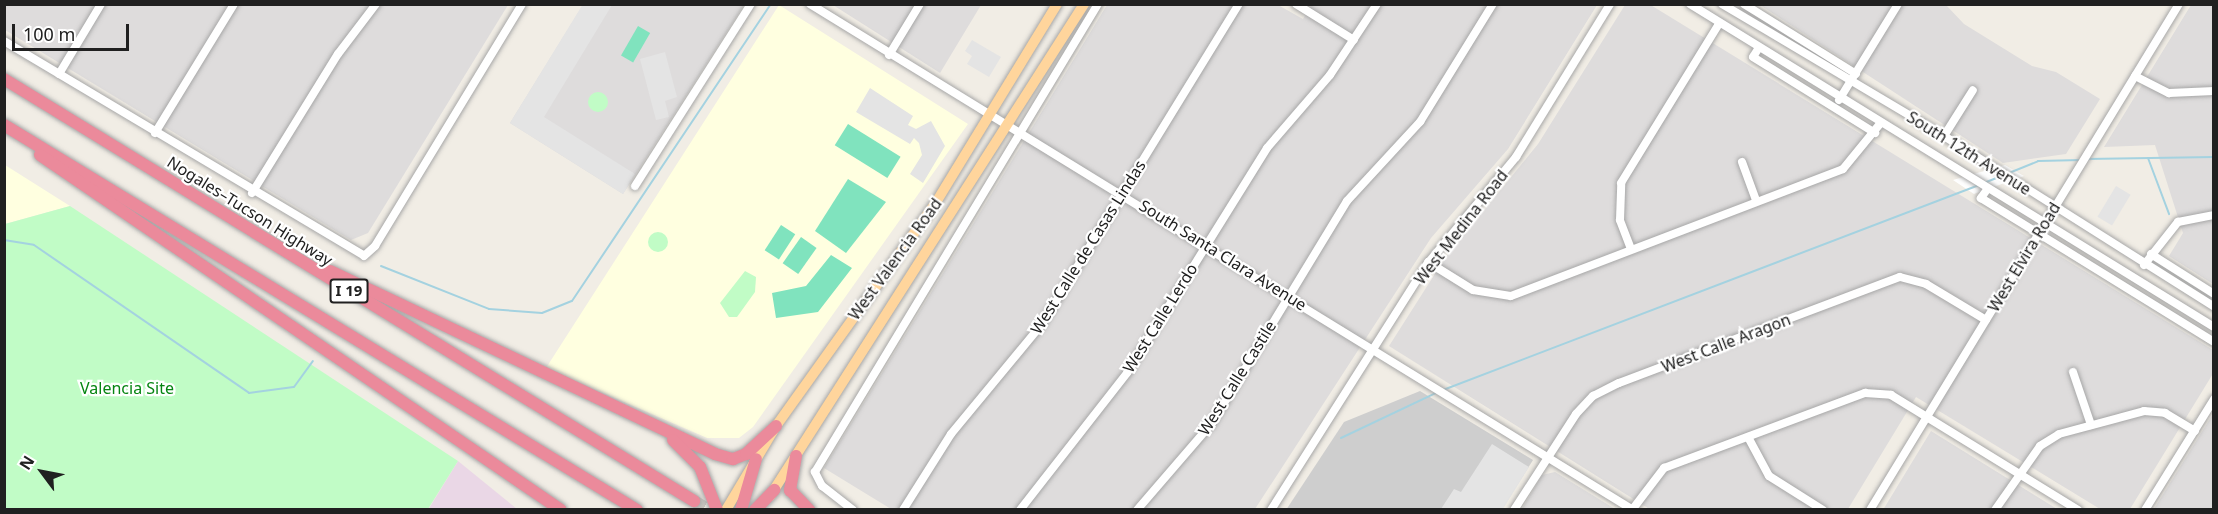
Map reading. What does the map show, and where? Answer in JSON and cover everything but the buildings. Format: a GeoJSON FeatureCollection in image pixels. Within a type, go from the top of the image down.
{"type":"FeatureCollection","features":[{"type":"Feature","properties":{"kind":"highway","name":"Nogales–Tucson Highway"},"geometry":{"type":"LineString","coordinates":[[4,79],[694,501]]}},
{"type":"Feature","properties":{"kind":"highway","name":"I 19"},"geometry":{"type":"LineString","coordinates":[[4,125],[637,510]]}},
{"type":"Feature","properties":{"kind":"highway"},"geometry":{"type":"LineString","coordinates":[[4,130],[146,231],[369,375],[561,510]]}},
{"type":"Feature","properties":{"kind":"highway"},"geometry":{"type":"LineString","coordinates":[[267,241],[663,431],[734,459],[754,449],[776,426]]}},
{"type":"Feature","properties":{"kind":"highway"},"geometry":{"type":"LineString","coordinates":[[663,431],[700,467],[717,510]]}},
{"type":"Feature","properties":{"kind":"highway"},"geometry":{"type":"LineString","coordinates":[[796,456],[790,490],[808,510]]}},
{"type":"Feature","properties":{"kind":"highway"},"geometry":{"type":"LineString","coordinates":[[732,508],[756,459]]}},
{"type":"Feature","properties":{"kind":"highway"},"geometry":{"type":"LineString","coordinates":[[755,510],[774,490]]}},
{"type":"Feature","properties":{"kind":"main road","name":"West Valencia Road"},"geometry":{"type":"LineString","coordinates":[[756,459],[776,426],[991,119],[1057,4]]}},
{"type":"Feature","properties":{"kind":"main road","name":"West Valencia Road"},"geometry":{"type":"LineString","coordinates":[[763,510],[1084,4]]}},
{"type":"Feature","properties":{"kind":"street"},"geometry":{"type":"LineString","coordinates":[[59,74],[101,4]]}},
{"type":"Feature","properties":{"kind":"street"},"geometry":{"type":"LineString","coordinates":[[155,133],[234,4]]}},
{"type":"Feature","properties":{"kind":"street"},"geometry":{"type":"LineString","coordinates":[[252,193],[338,54],[376,4]]}},
{"type":"Feature","properties":{"kind":"street"},"geometry":{"type":"LineString","coordinates":[[4,42],[252,193],[364,256],[375,246],[522,4]]}},
{"type":"Feature","properties":{"kind":"street"},"geometry":{"type":"LineString","coordinates":[[635,186],[751,4]]}},
{"type":"Feature","properties":{"kind":"street","name":"South Santa Clara Avenue"},"geometry":{"type":"LineString","coordinates":[[810,4],[991,119],[1022,131],[1123,192],[1632,509]]}},
{"type":"Feature","properties":{"kind":"street"},"geometry":{"type":"LineString","coordinates":[[890,55],[920,4]]}},
{"type":"Feature","properties":{"kind":"street"},"geometry":{"type":"LineString","coordinates":[[853,510],[822,486],[815,472],[1098,4]]}},
{"type":"Feature","properties":{"kind":"street","name":"West Calle de Casas Lindas"},"geometry":{"type":"LineString","coordinates":[[903,510],[951,434],[1042,324],[1239,4]]}},
{"type":"Feature","properties":{"kind":"street"},"geometry":{"type":"LineString","coordinates":[[1296,4],[1354,40]]}},
{"type":"Feature","properties":{"kind":"street","name":"West Calle Lerdo"},"geometry":{"type":"LineString","coordinates":[[1020,510],[1127,373],[1267,148],[1354,40],[1377,4]]}},
{"type":"Feature","properties":{"kind":"street","name":"West Calle Castile"},"geometry":{"type":"LineString","coordinates":[[1137,510],[1212,423],[1347,201],[1420,122],[1493,4]]}},
{"type":"Feature","properties":{"kind":"street","name":"West Medina Road"},"geometry":{"type":"LineString","coordinates":[[1271,510],[1428,262],[1516,157],[1610,4]]}},
{"type":"Feature","properties":{"kind":"street","name":"South 12th Avenue"},"geometry":{"type":"LineString","coordinates":[[1690,4],[1839,100],[1877,129]]}},
{"type":"Feature","properties":{"kind":"street","name":"South 12th Avenue"},"geometry":{"type":"LineString","coordinates":[[1722,4],[1854,77]]}},
{"type":"Feature","properties":{"kind":"street","name":"South 12th Avenue"},"geometry":{"type":"LineString","coordinates":[[1744,4],[2053,207],[2214,307]]}},
{"type":"Feature","properties":{"kind":"street"},"geometry":{"type":"LineString","coordinates":[[1839,100],[1898,4]]}},
{"type":"Feature","properties":{"kind":"street","name":"West Elvira Road"},"geometry":{"type":"LineString","coordinates":[[1870,510],[2040,228],[2179,4]]}},
{"type":"Feature","properties":{"kind":"street"},"geometry":{"type":"LineString","coordinates":[[1631,249],[1620,220],[1621,183],[1719,24]]}},
{"type":"Feature","properties":{"kind":"street","name":"South 12th Avenue"},"geometry":{"type":"LineString","coordinates":[[1758,49],[1753,57],[1985,190],[1982,198],[2040,228],[2214,327]]}},
{"type":"Feature","properties":{"kind":"street"},"geometry":{"type":"LineString","coordinates":[[2135,76],[2169,93],[2214,91]]}},
{"type":"Feature","properties":{"kind":"street"},"geometry":{"type":"LineString","coordinates":[[1944,136],[1973,90]]}},
{"type":"Feature","properties":{"kind":"street"},"geometry":{"type":"LineString","coordinates":[[1428,262],[1473,290],[1510,296],[1842,169],[1877,129]]}},
{"type":"Feature","properties":{"kind":"street"},"geometry":{"type":"LineString","coordinates":[[1742,162],[1756,200]]}},
{"type":"Feature","properties":{"kind":"street"},"geometry":{"type":"LineString","coordinates":[[2144,265],[2178,222],[2214,215]]}},
{"type":"Feature","properties":{"kind":"street","name":"South 12th Avenue"},"geometry":{"type":"LineString","coordinates":[[2040,228],[2214,342]]}},
{"type":"Feature","properties":{"kind":"street"},"geometry":{"type":"LineString","coordinates":[[2151,255],[2214,294]]}},
{"type":"Feature","properties":{"kind":"street","name":"West Calle Aragon"},"geometry":{"type":"LineString","coordinates":[[1514,510],[1548,456],[1593,396],[1900,277],[1926,284],[1986,320]]}},
{"type":"Feature","properties":{"kind":"street"},"geometry":{"type":"LineString","coordinates":[[2073,372],[2091,425]]}},
{"type":"Feature","properties":{"kind":"street"},"geometry":{"type":"LineString","coordinates":[[1632,509],[1664,468],[1865,393],[1891,395],[2078,510]]}},
{"type":"Feature","properties":{"kind":"street"},"geometry":{"type":"LineString","coordinates":[[2145,510],[2214,399]]}},
{"type":"Feature","properties":{"kind":"street"},"geometry":{"type":"LineString","coordinates":[[1995,510],[2019,473],[2050,438],[2144,411],[2165,413],[2194,430]]}},
{"type":"Feature","properties":{"kind":"street"},"geometry":{"type":"LineString","coordinates":[[1748,437],[1769,476],[1823,510]]}},
{"type":"Feature","properties":{"kind":"shaded area"},"geometry":{"type":"Polygon","coordinates":[[[583,4],[612,5],[544,117],[635,174],[623,194],[510,123],[583,4]]]}},
{"type":"Feature","properties":{"kind":"shaded area"},"geometry":{"type":"Polygon","coordinates":[[[1312,4],[1597,5],[1508,149],[1431,238],[1255,509],[891,509],[824,468],[1107,5],[1278,5],[1303,19],[1312,4]]]}},
{"type":"Feature","properties":{"kind":"shaded area"},"geometry":{"type":"Polygon","coordinates":[[[1649,4],[2213,350],[2214,372],[2130,509],[2100,509],[1916,397],[1848,509],[1651,510],[1389,346],[1445,258],[1538,144],[1625,5],[1649,4]]]}},
{"type":"Feature","properties":{"kind":"shaded area"},"geometry":{"type":"Polygon","coordinates":[[[4,5],[508,5],[368,233],[351,240],[5,30],[4,5]]]}},
{"type":"Feature","properties":{"kind":"shaded area"},"geometry":{"type":"Polygon","coordinates":[[[583,5],[744,5],[623,194],[510,123],[583,5]]]}},
{"type":"Feature","properties":{"kind":"shaded area"},"geometry":{"type":"Polygon","coordinates":[[[779,5],[968,124],[753,427],[739,438],[707,438],[546,368],[779,5]]]}},
{"type":"Feature","properties":{"kind":"shaded area"},"geometry":{"type":"Polygon","coordinates":[[[833,5],[981,5],[940,73],[833,5]]]}},
{"type":"Feature","properties":{"kind":"shaded area"},"geometry":{"type":"Polygon","coordinates":[[[1760,5],[1946,5],[1964,24],[2032,66],[2056,72],[2100,99],[2066,154],[2003,163],[1760,5]]]}},
{"type":"Feature","properties":{"kind":"shaded area"},"geometry":{"type":"Polygon","coordinates":[[[2191,5],[2213,5],[2213,284],[2169,256],[2183,233],[2155,145],[2104,147],[2191,5]]]}},
{"type":"Feature","properties":{"kind":"shaded area"},"geometry":{"type":"Polygon","coordinates":[[[972,40],[1001,57],[989,77],[967,64],[972,56],[965,51],[972,40]]]}},
{"type":"Feature","properties":{"kind":"shaded area"},"geometry":{"type":"Polygon","coordinates":[[[665,52],[677,97],[665,101],[669,117],[656,120],[640,59],[665,52]]]}},
{"type":"Feature","properties":{"kind":"shaded area"},"geometry":{"type":"Polygon","coordinates":[[[870,88],[913,116],[908,125],[916,129],[931,121],[945,146],[923,183],[910,174],[922,155],[919,143],[914,138],[910,144],[856,112],[870,88]]]}},
{"type":"Feature","properties":{"kind":"shaded area"},"geometry":{"type":"Polygon","coordinates":[[[5,165],[70,206],[5,224],[5,165]]]}},
{"type":"Feature","properties":{"kind":"shaded area"},"geometry":{"type":"Polygon","coordinates":[[[2116,186],[2131,195],[2112,226],[2097,217],[2116,186]]]}},
{"type":"Feature","properties":{"kind":"shaded area"},"geometry":{"type":"Polygon","coordinates":[[[1420,391],[1533,460],[1502,509],[1286,510],[1344,422],[1420,391]]]}},
{"type":"Feature","properties":{"kind":"shaded area"},"geometry":{"type":"Polygon","coordinates":[[[2213,414],[2213,509],[2154,509],[2213,414]]]}},
{"type":"Feature","properties":{"kind":"shaded area"},"geometry":{"type":"Polygon","coordinates":[[[1931,431],[2057,509],[1883,510],[1931,431]]]}},
{"type":"Feature","properties":{"kind":"shaded area"},"geometry":{"type":"Polygon","coordinates":[[[1492,444],[1529,467],[1503,509],[1441,509],[1454,489],[1461,492],[1492,444]]]}},
{"type":"Feature","properties":{"kind":"shaded area"},"geometry":{"type":"Polygon","coordinates":[[[458,461],[517,509],[428,510],[458,461]]]}},
{"type":"Feature","properties":{"kind":"shaded area"},"geometry":{"type":"Polygon","coordinates":[[[1555,472],[1615,509],[1522,509],[1542,475],[1555,472]]]}},
{"type":"Feature","properties":{"kind":"green space"},"geometry":{"type":"Polygon","coordinates":[[[638,26],[650,33],[633,62],[621,55],[638,26]]]}},
{"type":"Feature","properties":{"kind":"green space"},"geometry":{"type":"Polygon","coordinates":[[[598,92],[605,95],[608,102],[605,109],[598,112],[591,109],[588,102],[591,95],[598,92]]]}},
{"type":"Feature","properties":{"kind":"green space"},"geometry":{"type":"Polygon","coordinates":[[[848,124],[901,157],[887,178],[835,145],[848,124]]]}},
{"type":"Feature","properties":{"kind":"green space"},"geometry":{"type":"Polygon","coordinates":[[[848,179],[886,202],[846,253],[815,231],[848,179]]]}},
{"type":"Feature","properties":{"kind":"green space","name":"Valencia Site"},"geometry":{"type":"Polygon","coordinates":[[[70,206],[458,461],[428,509],[5,509],[5,224],[70,206]]]}},
{"type":"Feature","properties":{"kind":"green space"},"geometry":{"type":"Polygon","coordinates":[[[781,225],[795,234],[779,259],[765,250],[781,225]]]}},
{"type":"Feature","properties":{"kind":"green space"},"geometry":{"type":"Polygon","coordinates":[[[658,232],[665,235],[668,242],[665,249],[658,252],[651,249],[648,242],[651,235],[658,232]]]}},
{"type":"Feature","properties":{"kind":"green space"},"geometry":{"type":"Polygon","coordinates":[[[801,237],[817,248],[798,274],[783,263],[801,237]]]}},
{"type":"Feature","properties":{"kind":"green space"},"geometry":{"type":"Polygon","coordinates":[[[831,255],[852,268],[818,312],[776,318],[772,293],[806,286],[831,255]]]}},
{"type":"Feature","properties":{"kind":"green space"},"geometry":{"type":"Polygon","coordinates":[[[745,271],[756,277],[755,292],[737,317],[729,317],[720,303],[745,271]]]}},
{"type":"Feature","properties":{"kind":"pier"},"geometry":{"type":"Polygon","coordinates":[[[2005,165],[2024,176],[1974,194],[1953,180],[2005,165]]]}},
{"type":"Feature","properties":{"kind":"waterway"},"geometry":{"type":"LineString","coordinates":[[381,266],[489,309],[542,313],[572,301],[771,4]]}},
{"type":"Feature","properties":{"kind":"waterway"},"geometry":{"type":"LineString","coordinates":[[2087,159],[2214,157]]}},
{"type":"Feature","properties":{"kind":"waterway"},"geometry":{"type":"LineString","coordinates":[[2148,158],[2169,214]]}},
{"type":"Feature","properties":{"kind":"waterway"},"geometry":{"type":"LineString","coordinates":[[2009,173],[2038,161],[2082,160]]}},
{"type":"Feature","properties":{"kind":"waterway"},"geometry":{"type":"LineString","coordinates":[[1984,183],[2001,176]]}},
{"type":"Feature","properties":{"kind":"waterway"},"geometry":{"type":"LineString","coordinates":[[1443,390],[1979,185]]}},
{"type":"Feature","properties":{"kind":"waterway"},"geometry":{"type":"LineString","coordinates":[[4,240],[34,245],[249,393],[294,387],[313,361]]}},
{"type":"Feature","properties":{"kind":"waterway"},"geometry":{"type":"LineString","coordinates":[[1341,438],[1438,392]]}},
{"type":"Feature","properties":{"kind":"tunnel"},"geometry":{"type":"LineString","coordinates":[[694,501],[709,510]]}}]}
